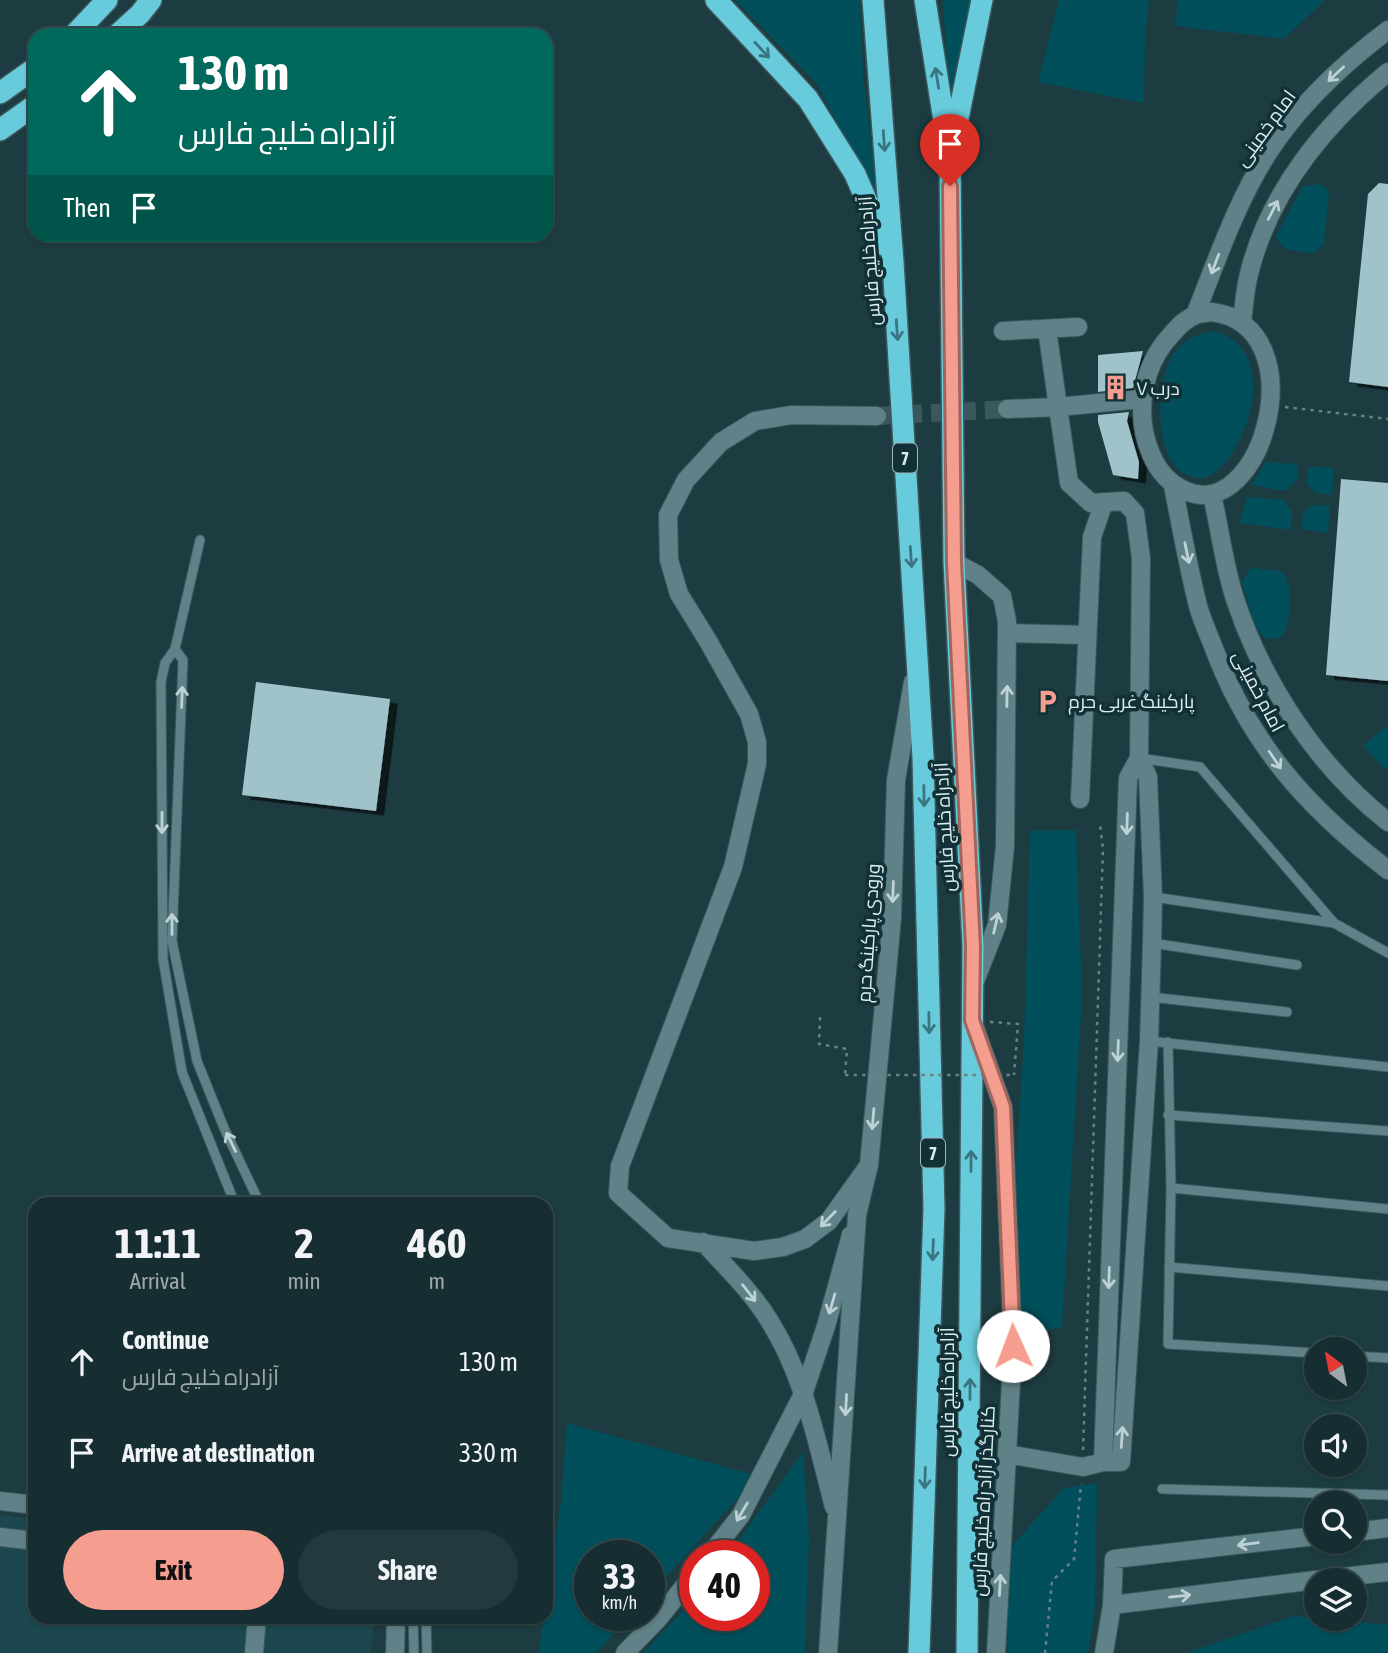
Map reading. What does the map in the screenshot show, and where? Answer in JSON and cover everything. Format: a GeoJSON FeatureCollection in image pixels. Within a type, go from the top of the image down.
{"type":"FeatureCollection","features":[{"type":"Feature","properties":{"kind":"highway"},"geometry":{"type":"LineString","coordinates":[[77,28],[95,0]]}},
{"type":"Feature","properties":{"kind":"highway"},"geometry":{"type":"LineString","coordinates":[[79,28],[107,0]]}},
{"type":"Feature","properties":{"kind":"highway"},"geometry":{"type":"LineString","coordinates":[[125,28],[151,0]]}},
{"type":"Feature","properties":{"kind":"highway"},"geometry":{"type":"LineString","coordinates":[[716,0],[808,99],[855,174],[893,261]]}},
{"type":"Feature","properties":{"kind":"highway","name":"آزادراه خلیج فارس"},"geometry":{"type":"LineString","coordinates":[[873,0],[893,261],[923,757],[934,1209],[919,1653]]}},
{"type":"Feature","properties":{"kind":"highway","name":"آزادراه خلیج فارس"},"geometry":{"type":"LineString","coordinates":[[925,0],[950,159],[954,562],[973,947],[967,1653]]}},
{"type":"Feature","properties":{"kind":"highway"},"geometry":{"type":"LineString","coordinates":[[950,159],[982,0]]}},
{"type":"Feature","properties":{"kind":"highway"},"geometry":{"type":"LineString","coordinates":[[0,93],[28,73]]}},
{"type":"Feature","properties":{"kind":"highway"},"geometry":{"type":"LineString","coordinates":[[0,130],[28,110]]}},
{"type":"Feature","properties":{"kind":"street","name":"امام خمینی"},"geometry":{"type":"LineString","coordinates":[[1195,315],[1232,220],[1269,152],[1333,75],[1388,30]]}},
{"type":"Feature","properties":{"kind":"street"},"geometry":{"type":"LineString","coordinates":[[1242,322],[1248,275],[1261,234],[1290,177],[1356,99],[1388,72]]}},
{"type":"Feature","properties":{"kind":"street"},"geometry":{"type":"LineString","coordinates":[[1212,312],[1227,314],[1242,322],[1263,351],[1268,370],[1271,406],[1260,444],[1238,478],[1226,488],[1212,495],[1192,494],[1174,486],[1155,466],[1146,442],[1142,399],[1152,364],[1164,342],[1180,325],[1195,315],[1212,312]]}},
{"type":"Feature","properties":{"kind":"street"},"geometry":{"type":"LineString","coordinates":[[1003,331],[1078,327]]}},
{"type":"Feature","properties":{"kind":"street"},"geometry":{"type":"LineString","coordinates":[[1007,1454],[1083,1467],[1102,1462],[1121,1462],[1149,1041],[1153,897],[1148,777],[1139,758],[1141,558],[1135,513],[1124,501],[1091,503],[1069,483],[1047,329]]}},
{"type":"Feature","properties":{"kind":"street"},"geometry":{"type":"LineString","coordinates":[[1007,409],[1142,399]]}},
{"type":"Feature","properties":{"kind":"street"},"geometry":{"type":"LineString","coordinates":[[869,1165],[829,1221],[805,1239],[783,1247],[754,1251],[668,1238],[618,1193],[620,1166],[733,867],[757,764],[757,742],[748,714],[708,640],[679,594],[669,560],[668,515],[686,480],[721,442],[755,421],[791,415],[877,416]]}},
{"type":"Feature","properties":{"kind":"street","name":"امام خمینی"},"geometry":{"type":"LineString","coordinates":[[1174,486],[1199,608],[1220,667],[1244,715],[1282,772],[1346,838],[1388,870]]}},
{"type":"Feature","properties":{"kind":"street","name":"امام خمینی"},"geometry":{"type":"LineString","coordinates":[[1212,495],[1234,598],[1261,662],[1296,722],[1338,776],[1388,822]]}},
{"type":"Feature","properties":{"kind":"street"},"geometry":{"type":"LineString","coordinates":[[1080,799],[1092,537],[1104,502]]}},
{"type":"Feature","properties":{"kind":"street"},"geometry":{"type":"LineString","coordinates":[[954,562],[978,575],[1002,596],[1007,633],[1004,859],[997,925],[973,987]]}},
{"type":"Feature","properties":{"kind":"street"},"geometry":{"type":"LineString","coordinates":[[1007,633],[1087,635]]}},
{"type":"Feature","properties":{"kind":"street","name":"ورودی پارکینگ حرم"},"geometry":{"type":"LineString","coordinates":[[857,1215],[869,1165],[892,918],[896,780],[917,654]]}},
{"type":"Feature","properties":{"kind":"street"},"geometry":{"type":"LineString","coordinates":[[1102,1462],[1128,778],[1139,758]]}},
{"type":"Feature","properties":{"kind":"street","name":"کنارگذر آزاد راه خلیج فارس"},"geometry":{"type":"LineString","coordinates":[[972,1020],[1003,1107],[1013,1346],[996,1653]]}},
{"type":"Feature","properties":{"kind":"street"},"geometry":{"type":"LineString","coordinates":[[721,1540],[741,1515],[804,1392],[826,1326],[857,1215]]}},
{"type":"Feature","properties":{"kind":"street"},"geometry":{"type":"LineString","coordinates":[[828,1653],[857,1215]]}},
{"type":"Feature","properties":{"kind":"street"},"geometry":{"type":"LineString","coordinates":[[703,1242],[747,1289],[769,1320],[804,1392],[838,1525]]}},
{"type":"Feature","properties":{"kind":"street"},"geometry":{"type":"LineString","coordinates":[[0,1501],[28,1504]]}},
{"type":"Feature","properties":{"kind":"street"},"geometry":{"type":"LineString","coordinates":[[1367,1530],[1388,1528]]}},
{"type":"Feature","properties":{"kind":"street"},"geometry":{"type":"LineString","coordinates":[[0,1537],[28,1540]]}},
{"type":"Feature","properties":{"kind":"street"},"geometry":{"type":"LineString","coordinates":[[1104,1653],[1112,1605],[1114,1559],[1304,1537]]}},
{"type":"Feature","properties":{"kind":"street"},"geometry":{"type":"LineString","coordinates":[[1367,1574],[1388,1572]]}},
{"type":"Feature","properties":{"kind":"street"},"geometry":{"type":"LineString","coordinates":[[1112,1605],[1304,1581]]}},
{"type":"Feature","properties":{"kind":"street"},"geometry":{"type":"LineString","coordinates":[[625,1653],[659,1619],[679,1593]]}},
{"type":"Feature","properties":{"kind":"street"},"geometry":{"type":"LineString","coordinates":[[254,1653],[256,1624]]}},
{"type":"Feature","properties":{"kind":"street"},"geometry":{"type":"LineString","coordinates":[[395,1653],[396,1624]]}},
{"type":"Feature","properties":{"kind":"lane"},"geometry":{"type":"LineString","coordinates":[[201,540],[175,649],[165,663],[161,682],[163,959],[182,1072],[232,1197]]}},
{"type":"Feature","properties":{"kind":"lane"},"geometry":{"type":"LineString","coordinates":[[175,649],[183,660],[172,941],[197,1061],[224,1128],[257,1197]]}},
{"type":"Feature","properties":{"kind":"lane"},"geometry":{"type":"LineString","coordinates":[[1139,758],[1200,767],[1334,923],[1388,953]]}},
{"type":"Feature","properties":{"kind":"lane"},"geometry":{"type":"LineString","coordinates":[[1153,897],[1334,923]]}},
{"type":"Feature","properties":{"kind":"lane"},"geometry":{"type":"LineString","coordinates":[[1152,943],[1297,965]]}},
{"type":"Feature","properties":{"kind":"lane"},"geometry":{"type":"LineString","coordinates":[[1150,997],[1287,1012]]}},
{"type":"Feature","properties":{"kind":"lane"},"geometry":{"type":"LineString","coordinates":[[1149,1041],[1388,1067]]}},
{"type":"Feature","properties":{"kind":"lane"},"geometry":{"type":"LineString","coordinates":[[1168,1042],[1171,1188],[1167,1344],[1304,1352]]}},
{"type":"Feature","properties":{"kind":"lane"},"geometry":{"type":"LineString","coordinates":[[1168,1115],[1388,1131]]}},
{"type":"Feature","properties":{"kind":"lane"},"geometry":{"type":"LineString","coordinates":[[1171,1188],[1388,1209]]}},
{"type":"Feature","properties":{"kind":"lane"},"geometry":{"type":"LineString","coordinates":[[1169,1267],[1388,1286]]}},
{"type":"Feature","properties":{"kind":"lane"},"geometry":{"type":"LineString","coordinates":[[1367,1357],[1388,1358]]}},
{"type":"Feature","properties":{"kind":"lane"},"geometry":{"type":"LineString","coordinates":[[1162,1489],[1388,1495]]}},
{"type":"Feature","properties":{"kind":"lane"},"geometry":{"type":"LineString","coordinates":[[413,1624],[414,1653]]}},
{"type":"Feature","properties":{"kind":"lane"},"geometry":{"type":"LineString","coordinates":[[426,1624],[427,1653]]}},
{"type":"Feature","properties":{"kind":"path"},"geometry":{"type":"LineString","coordinates":[[1271,406],[1388,419]]}},
{"type":"Feature","properties":{"kind":"path"},"geometry":{"type":"LineString","coordinates":[[1045,1653],[1052,1581],[1074,1559],[1083,1467],[1102,862],[1100,824]]}},
{"type":"Feature","properties":{"kind":"path"},"geometry":{"type":"LineString","coordinates":[[820,1017],[818,1044],[847,1049],[845,1075],[1014,1075],[1018,1024],[972,1020]]}},
{"type":"Feature","properties":{"kind":"shaded area"},"geometry":{"type":"Polygon","coordinates":[[[735,0],[860,0],[863,75],[878,200],[817,84],[735,0]]]}},
{"type":"Feature","properties":{"kind":"shaded area"},"geometry":{"type":"Polygon","coordinates":[[[943,0],[971,0],[949,101],[943,0]]]}},
{"type":"Feature","properties":{"kind":"shaded area"},"geometry":{"type":"Polygon","coordinates":[[[1059,0],[1149,0],[1145,37],[1144,103],[1038,82],[1059,0]]]}},
{"type":"Feature","properties":{"kind":"shaded area"},"geometry":{"type":"Polygon","coordinates":[[[1177,0],[1325,0],[1284,39],[1176,26],[1177,0]]]}},
{"type":"Feature","properties":{"kind":"shaded area"},"geometry":{"type":"Polygon","coordinates":[[[1319,184],[1329,192],[1324,243],[1314,253],[1282,246],[1276,236],[1303,186],[1319,184]]]}},
{"type":"Feature","properties":{"kind":"shaded area"},"geometry":{"type":"Polygon","coordinates":[[[1213,331],[1240,346],[1248,359],[1253,391],[1246,424],[1232,453],[1216,472],[1201,478],[1185,474],[1173,463],[1165,446],[1160,406],[1162,386],[1173,355],[1190,338],[1213,331]]]}},
{"type":"Feature","properties":{"kind":"shaded area"},"geometry":{"type":"Polygon","coordinates":[[[1265,462],[1297,464],[1297,480],[1285,491],[1252,485],[1265,462]]]}},
{"type":"Feature","properties":{"kind":"shaded area"},"geometry":{"type":"Polygon","coordinates":[[[1309,466],[1334,468],[1332,495],[1315,493],[1306,483],[1309,466]]]}},
{"type":"Feature","properties":{"kind":"shaded area"},"geometry":{"type":"Polygon","coordinates":[[[1247,497],[1284,500],[1292,512],[1290,530],[1239,523],[1247,497]]]}},
{"type":"Feature","properties":{"kind":"shaded area"},"geometry":{"type":"Polygon","coordinates":[[[1312,505],[1330,506],[1328,533],[1301,529],[1303,513],[1312,505]]]}},
{"type":"Feature","properties":{"kind":"shaded area"},"geometry":{"type":"Polygon","coordinates":[[[1253,568],[1282,571],[1286,577],[1290,605],[1285,632],[1281,638],[1267,639],[1255,628],[1242,582],[1253,568]]]}},
{"type":"Feature","properties":{"kind":"shaded area"},"geometry":{"type":"Polygon","coordinates":[[[1388,727],[1388,769],[1363,746],[1388,727]]]}},
{"type":"Feature","properties":{"kind":"shaded area"},"geometry":{"type":"Polygon","coordinates":[[[1076,830],[1082,996],[1062,1327],[1038,1332],[1019,1320],[1011,1240],[1024,1042],[1030,831],[1076,830]]]}},
{"type":"Feature","properties":{"kind":"shaded area"},"geometry":{"type":"Polygon","coordinates":[[[567,1423],[758,1476],[699,1540],[679,1540],[679,1562],[665,1578],[665,1540],[574,1540],[574,1631],[616,1631],[596,1653],[539,1653],[543,1624],[553,1624],[553,1556],[561,1502],[567,1423]]]}},
{"type":"Feature","properties":{"kind":"shaded area"},"geometry":{"type":"Polygon","coordinates":[[[803,1452],[809,1539],[805,1653],[643,1653],[679,1615],[679,1631],[770,1631],[770,1540],[739,1540],[803,1452]]]}},
{"type":"Feature","properties":{"kind":"shaded area"},"geometry":{"type":"Polygon","coordinates":[[[1097,1483],[1095,1609],[1088,1653],[1007,1653],[1009,1549],[1064,1488],[1097,1483]]]}},
{"type":"Feature","properties":{"kind":"shaded area"},"geometry":{"type":"Polygon","coordinates":[[[0,1515],[28,1518],[28,1624],[373,1624],[371,1653],[0,1653],[0,1515]]]}},
{"type":"Feature","properties":{"kind":"shaded area"},"geometry":{"type":"Polygon","coordinates":[[[1294,1616],[1304,1617],[1304,1631],[1367,1631],[1367,1623],[1388,1625],[1388,1653],[1186,1653],[1294,1616]]]}},
{"type":"Feature","properties":{"kind":"building"},"geometry":{"type":"Polygon","coordinates":[[[1379,183],[1388,184],[1388,387],[1349,382],[1368,194],[1379,183]]]}},
{"type":"Feature","properties":{"kind":"building"},"geometry":{"type":"Polygon","coordinates":[[[1143,351],[1133,388],[1098,392],[1098,355],[1143,351]]]}},
{"type":"Feature","properties":{"kind":"building"},"geometry":{"type":"Polygon","coordinates":[[[1129,412],[1127,421],[1139,462],[1138,479],[1113,475],[1098,422],[1098,415],[1129,412]]]}},
{"type":"Feature","properties":{"kind":"building"},"geometry":{"type":"Polygon","coordinates":[[[1341,479],[1388,483],[1388,681],[1326,675],[1341,479]]]}},
{"type":"Feature","properties":{"kind":"building"},"geometry":{"type":"Polygon","coordinates":[[[256,682],[390,699],[376,811],[242,795],[256,682]]]}},
{"type":"Feature","properties":{"kind":"tunnel"},"geometry":{"type":"LineString","coordinates":[[877,416],[1007,409]]}},
{"type":"Feature","properties":{"kind":"place","name":"درب ۷"},"geometry":{"type":"Point","coordinates":[1116,388]}},
{"type":"Feature","properties":{"kind":"place","name":"پارکینگ غربی حرم"},"geometry":{"type":"Point","coordinates":[1048,701]}},
{"type":"Feature","properties":{"kind":"route"},"geometry":{"type":"LineString","coordinates":[[950,186],[954,562],[973,947],[972,1020],[1003,1107],[1013,1346]]}}]}
